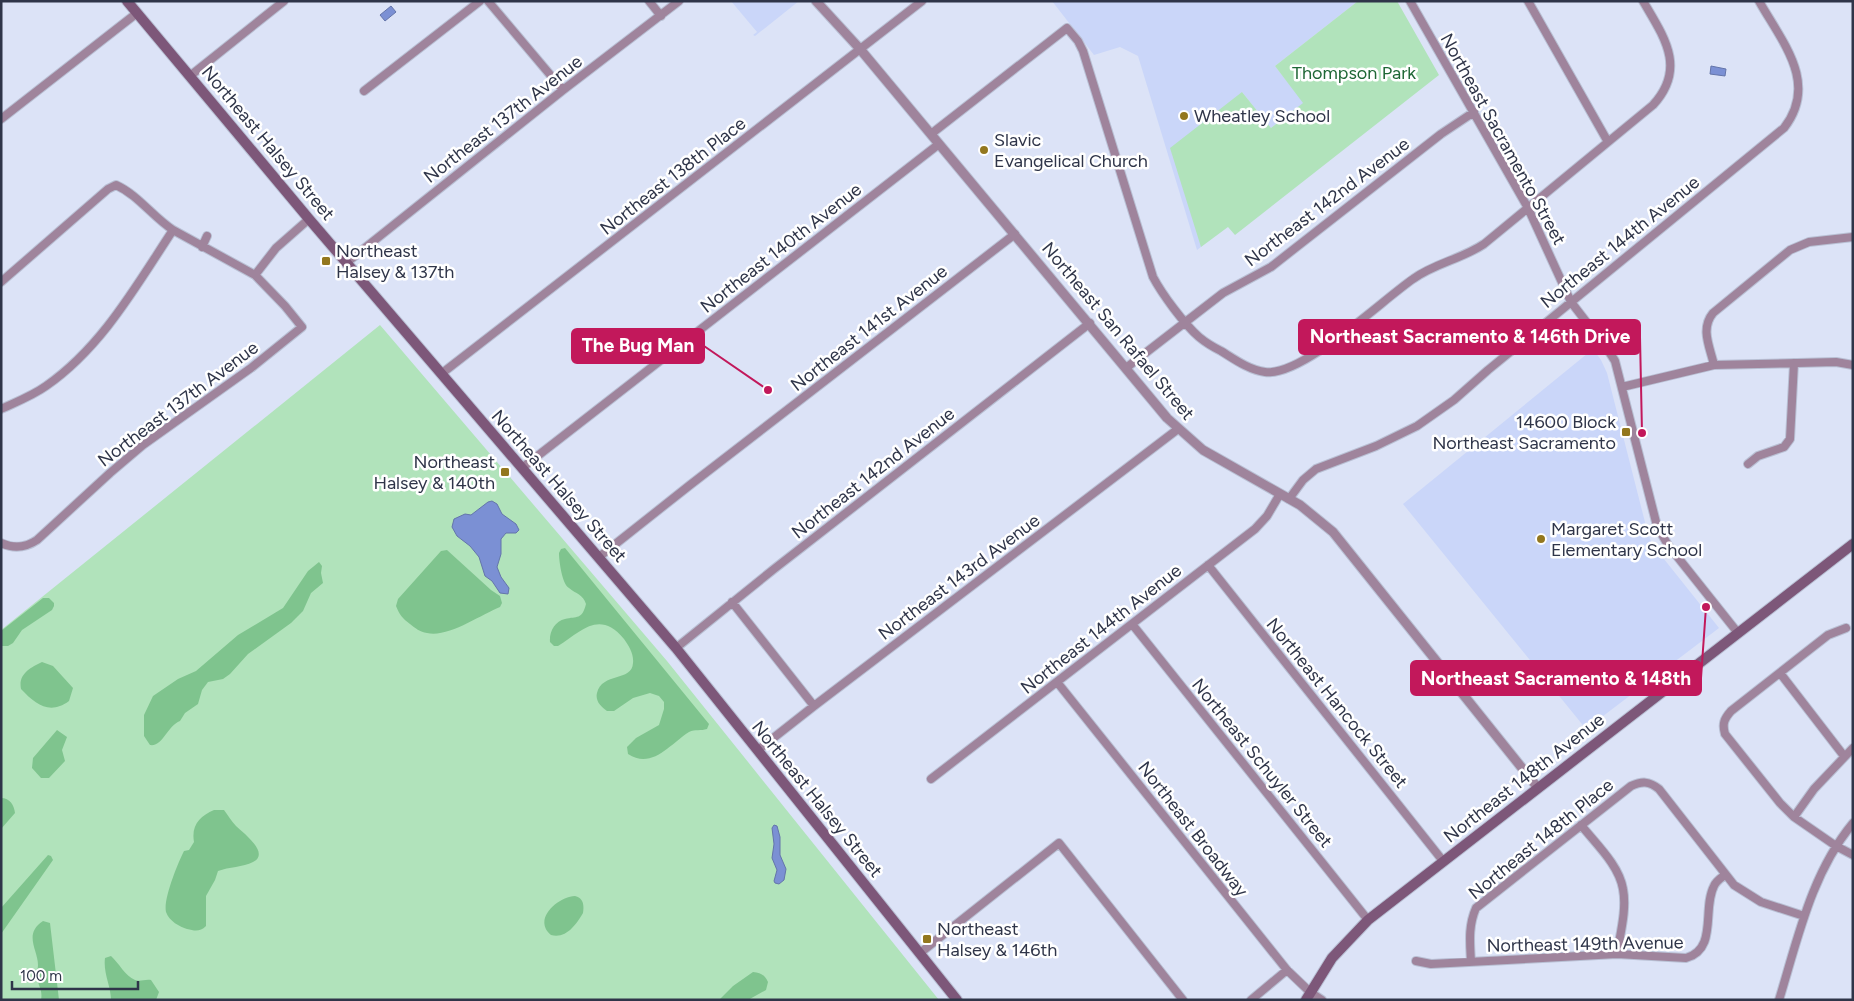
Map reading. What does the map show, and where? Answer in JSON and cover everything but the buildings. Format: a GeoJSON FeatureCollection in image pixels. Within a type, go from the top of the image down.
{"type":"FeatureCollection","features":[{"type":"Feature","properties":{"kind":"main road","name":"Northeast Halsey Street"},"geometry":{"type":"LineString","coordinates":[[127,1],[346,263],[676,648],[957,1000]]}},
{"type":"Feature","properties":{"kind":"main road","name":"Northeast 148th Avenue"},"geometry":{"type":"LineString","coordinates":[[1308,996],[1332,958],[1368,920],[1853,544]]}},
{"type":"Feature","properties":{"kind":"street"},"geometry":{"type":"LineString","coordinates":[[190,76],[284,1]]}},
{"type":"Feature","properties":{"kind":"street"},"geometry":{"type":"LineString","coordinates":[[364,91],[480,1]]}},
{"type":"Feature","properties":{"kind":"street"},"geometry":{"type":"LineString","coordinates":[[488,1],[563,90]]}},
{"type":"Feature","properties":{"kind":"street"},"geometry":{"type":"LineString","coordinates":[[648,1],[661,16]]}},
{"type":"Feature","properties":{"kind":"street","name":"Northeast 137th Avenue"},"geometry":{"type":"LineString","coordinates":[[346,263],[563,90],[680,1]]}},
{"type":"Feature","properties":{"kind":"street","name":"Northeast San Rafael Street"},"geometry":{"type":"LineString","coordinates":[[816,1],[860,49],[940,144],[1090,323],[1159,410],[1178,429],[1213,456],[1289,499],[1325,524],[1346,546],[1538,788]]}},
{"type":"Feature","properties":{"kind":"street","name":"Northeast 138th Place"},"geometry":{"type":"LineString","coordinates":[[442,374],[922,1]]}},
{"type":"Feature","properties":{"kind":"street","name":"Northeast Sacramento Street"},"geometry":{"type":"LineString","coordinates":[[1410,1],[1528,208],[1571,302],[1612,356],[1617,368],[1657,526],[1661,535],[1738,633]]}},
{"type":"Feature","properties":{"kind":"street"},"geometry":{"type":"LineString","coordinates":[[1528,1],[1608,142]]}},
{"type":"Feature","properties":{"kind":"street"},"geometry":{"type":"LineString","coordinates":[[931,134],[1067,28],[1078,41],[1083,51],[1153,276],[1185,322],[1200,338],[1235,360],[1256,370],[1281,371],[1315,353],[1418,275],[1476,250],[1653,105],[1662,94],[1671,69],[1669,50],[1665,39],[1643,1]]}},
{"type":"Feature","properties":{"kind":"street","name":"Northeast 144th Avenue"},"geometry":{"type":"LineString","coordinates":[[1289,499],[1303,480],[1316,469],[1383,443],[1436,414],[1784,128],[1795,110],[1799,87],[1795,66],[1759,1]]}},
{"type":"Feature","properties":{"kind":"street"},"geometry":{"type":"LineString","coordinates":[[1,119],[137,13]]}},
{"type":"Feature","properties":{"kind":"street","name":"Northeast 142nd Avenue"},"geometry":{"type":"LineString","coordinates":[[1126,368],[1222,293],[1271,267],[1441,134],[1474,112]]}},
{"type":"Feature","properties":{"kind":"street","name":"Northeast 140th Avenue"},"geometry":{"type":"LineString","coordinates":[[522,468],[940,144]]}},
{"type":"Feature","properties":{"kind":"street"},"geometry":{"type":"LineString","coordinates":[[1,282],[108,189],[116,185],[130,194],[164,225],[255,275],[276,248],[309,219]]}},
{"type":"Feature","properties":{"kind":"street"},"geometry":{"type":"LineString","coordinates":[[1,409],[26,398],[44,387],[79,358],[116,317],[173,230]]}},
{"type":"Feature","properties":{"kind":"street","name":"Northeast 141st Avenue"},"geometry":{"type":"LineString","coordinates":[[599,557],[690,484],[1015,234]]}},
{"type":"Feature","properties":{"kind":"street"},"geometry":{"type":"LineString","coordinates":[[202,247],[206,236]]}},
{"type":"Feature","properties":{"kind":"street"},"geometry":{"type":"LineString","coordinates":[[1714,365],[1706,331],[1712,313],[1790,250],[1808,242],[1853,237]]}},
{"type":"Feature","properties":{"kind":"street","name":"Northeast 137th Avenue"},"geometry":{"type":"LineString","coordinates":[[1,543],[12,547],[27,545],[37,540],[143,445],[251,368],[302,328],[285,306],[255,275]]}},
{"type":"Feature","properties":{"kind":"street","name":"Northeast 142nd Avenue"},"geometry":{"type":"LineString","coordinates":[[676,648],[732,602],[1090,323]]}},
{"type":"Feature","properties":{"kind":"street"},"geometry":{"type":"LineString","coordinates":[[1748,464],[1758,456],[1784,447],[1790,439],[1794,362]]}},
{"type":"Feature","properties":{"kind":"street"},"geometry":{"type":"LineString","coordinates":[[1622,387],[1714,365],[1794,362],[1836,362],[1853,365]]}},
{"type":"Feature","properties":{"kind":"street","name":"Northeast 143rd Avenue"},"geometry":{"type":"LineString","coordinates":[[758,750],[1178,429]]}},
{"type":"Feature","properties":{"kind":"street","name":"Northeast 144th Avenue"},"geometry":{"type":"LineString","coordinates":[[931,779],[1260,524],[1280,494]]}},
{"type":"Feature","properties":{"kind":"street","name":"Northeast Hancock Street"},"geometry":{"type":"LineString","coordinates":[[1208,565],[1443,861]]}},
{"type":"Feature","properties":{"kind":"street"},"geometry":{"type":"LineString","coordinates":[[732,602],[814,706]]}},
{"type":"Feature","properties":{"kind":"street","name":"Northeast Schuyler Street"},"geometry":{"type":"LineString","coordinates":[[1132,624],[1368,920]]}},
{"type":"Feature","properties":{"kind":"street"},"geometry":{"type":"LineString","coordinates":[[1846,628],[1828,635],[1731,711],[1725,718],[1723,727],[1725,734],[1780,803],[1794,817],[1853,856]]}},
{"type":"Feature","properties":{"kind":"street"},"geometry":{"type":"LineString","coordinates":[[1780,673],[1844,756]]}},
{"type":"Feature","properties":{"kind":"street","name":"Northeast Broadway"},"geometry":{"type":"LineString","coordinates":[[1057,682],[1308,996]]}},
{"type":"Feature","properties":{"kind":"street"},"geometry":{"type":"LineString","coordinates":[[1794,817],[1814,788],[1853,748]]}},
{"type":"Feature","properties":{"kind":"street","name":"Northeast 148th Place"},"geometry":{"type":"LineString","coordinates":[[1471,962],[1470,928],[1476,908],[1631,786],[1645,782],[1653,784],[1659,789],[1725,875]]}},
{"type":"Feature","properties":{"kind":"street"},"geometry":{"type":"LineString","coordinates":[[1779,1000],[1804,916],[1818,878],[1836,846],[1853,823]]}},
{"type":"Feature","properties":{"kind":"street"},"geometry":{"type":"LineString","coordinates":[[1582,826],[1612,865],[1621,882],[1624,903],[1618,954]]}},
{"type":"Feature","properties":{"kind":"street"},"geometry":{"type":"LineString","coordinates":[[920,953],[1059,843],[1183,1000]]}},
{"type":"Feature","properties":{"kind":"street"},"geometry":{"type":"LineString","coordinates":[[1725,875],[1743,892],[1757,900],[1804,916]]}},
{"type":"Feature","properties":{"kind":"street","name":"Northeast 149th Avenue"},"geometry":{"type":"LineString","coordinates":[[1416,961],[1431,964],[1618,954],[1686,958],[1694,956],[1703,947],[1714,886],[1725,875]]}},
{"type":"Feature","properties":{"kind":"street"},"geometry":{"type":"LineString","coordinates":[[1251,1000],[1287,970]]}},
{"type":"Feature","properties":{"kind":"street"},"geometry":{"type":"LineString","coordinates":[[1308,996],[1322,1000]]}},
{"type":"Feature","properties":{"kind":"shaded area"},"geometry":{"type":"Polygon","coordinates":[[[731,1],[799,1],[755,36],[753,35],[757,32],[731,1]]]}},
{"type":"Feature","properties":{"kind":"shaded area","name":"Wheatley School"},"geometry":{"type":"Polygon","coordinates":[[[1052,1],[1358,1],[1275,66],[1304,103],[1271,128],[1242,92],[1201,247],[1197,250],[1138,56],[1120,47],[1094,55],[1052,1]]]}},
{"type":"Feature","properties":{"kind":"shaded area","name":"Margaret Scott Elementary School"},"geometry":{"type":"Polygon","coordinates":[[[1593,349],[1607,373],[1652,544],[1719,628],[1586,729],[1403,504],[1593,349]]]}},
{"type":"Feature","properties":{"kind":"green space","name":"Thompson Park"},"geometry":{"type":"Polygon","coordinates":[[[1358,1],[1397,1],[1439,75],[1235,235],[1228,227],[1201,247],[1170,148],[1242,92],[1271,128],[1303,103],[1275,66],[1358,1]]]}},
{"type":"Feature","properties":{"kind":"green space"},"geometry":{"type":"Polygon","coordinates":[[[380,325],[667,661],[939,1000],[1,1000],[1,630],[380,325]]]}},
{"type":"Feature","properties":{"kind":"green space"},"geometry":{"type":"Polygon","coordinates":[[[565,548],[709,724],[707,729],[689,732],[660,754],[653,757],[645,759],[628,754],[627,747],[636,738],[659,725],[664,702],[659,696],[650,693],[633,698],[614,711],[607,711],[599,704],[597,693],[600,686],[610,679],[628,673],[633,663],[632,653],[624,639],[615,630],[606,625],[590,626],[558,646],[554,646],[550,642],[552,631],[558,622],[581,615],[586,604],[581,596],[564,582],[559,553],[561,549],[565,548]]]}},
{"type":"Feature","properties":{"kind":"green space"},"geometry":{"type":"Polygon","coordinates":[[[447,550],[500,596],[502,603],[500,607],[454,629],[435,634],[420,631],[400,614],[396,606],[398,599],[441,551],[447,550]]]}},
{"type":"Feature","properties":{"kind":"green space"},"geometry":{"type":"Polygon","coordinates":[[[319,562],[322,566],[323,583],[311,593],[303,611],[291,623],[248,654],[230,674],[223,679],[208,682],[202,690],[198,704],[185,713],[162,740],[154,745],[150,745],[144,736],[144,715],[153,696],[178,679],[196,671],[238,635],[283,608],[308,571],[319,562]]]}},
{"type":"Feature","properties":{"kind":"green space"},"geometry":{"type":"Polygon","coordinates":[[[43,598],[49,598],[54,603],[52,610],[22,630],[13,643],[8,646],[1,646],[1,631],[43,598]]]}},
{"type":"Feature","properties":{"kind":"green space"},"geometry":{"type":"Polygon","coordinates":[[[42,662],[53,666],[73,688],[69,701],[49,708],[32,700],[21,689],[23,675],[29,669],[42,662]]]}},
{"type":"Feature","properties":{"kind":"green space"},"geometry":{"type":"Polygon","coordinates":[[[57,730],[67,737],[62,750],[65,761],[49,778],[41,778],[32,768],[33,758],[57,730]]]}},
{"type":"Feature","properties":{"kind":"green space"},"geometry":{"type":"Polygon","coordinates":[[[1,798],[11,802],[15,813],[1,829],[1,798]]]}},
{"type":"Feature","properties":{"kind":"green space"},"geometry":{"type":"Polygon","coordinates":[[[214,810],[224,810],[234,824],[254,843],[259,853],[258,858],[245,865],[218,871],[206,896],[206,926],[199,930],[187,929],[175,923],[166,912],[169,890],[184,851],[189,850],[194,842],[195,826],[201,818],[214,810]]]}},
{"type":"Feature","properties":{"kind":"green space"},"geometry":{"type":"Polygon","coordinates":[[[48,855],[53,860],[1,934],[1,908],[48,855]]]}},
{"type":"Feature","properties":{"kind":"green space"},"geometry":{"type":"Polygon","coordinates":[[[575,896],[583,903],[583,913],[580,918],[566,933],[556,936],[551,935],[546,929],[544,922],[546,916],[561,900],[575,896]]]}},
{"type":"Feature","properties":{"kind":"green space"},"geometry":{"type":"Polygon","coordinates":[[[43,921],[50,923],[59,1000],[41,1000],[33,937],[37,926],[43,921]]]}},
{"type":"Feature","properties":{"kind":"green space"},"geometry":{"type":"Polygon","coordinates":[[[111,956],[131,978],[137,981],[151,980],[159,992],[156,1000],[111,1000],[105,958],[111,956]]]}},
{"type":"Feature","properties":{"kind":"green space"},"geometry":{"type":"Polygon","coordinates":[[[753,972],[766,978],[768,982],[766,990],[748,1000],[719,1000],[733,986],[753,972]]]}},
{"type":"Feature","properties":{"kind":"water"},"geometry":{"type":"Polygon","coordinates":[[[391,6],[396,12],[385,21],[380,15],[391,6]]]}},
{"type":"Feature","properties":{"kind":"water"},"geometry":{"type":"Polygon","coordinates":[[[1711,66],[1726,69],[1725,76],[1710,74],[1711,66]]]}},
{"type":"Feature","properties":{"kind":"water"},"geometry":{"type":"Polygon","coordinates":[[[492,501],[497,504],[502,514],[516,524],[519,530],[516,533],[506,533],[501,539],[501,554],[497,567],[509,588],[508,594],[500,593],[492,581],[485,576],[479,557],[470,546],[457,536],[452,527],[454,519],[465,514],[471,515],[492,501]]]}},
{"type":"Feature","properties":{"kind":"water"},"geometry":{"type":"Polygon","coordinates":[[[774,825],[777,826],[780,837],[780,855],[786,869],[784,880],[779,884],[774,881],[777,870],[772,858],[774,844],[772,828],[774,825]]]}},
{"type":"Feature","properties":{"kind":"place","name":"Wheatley School"},"geometry":{"type":"Point","coordinates":[1184,116]}},
{"type":"Feature","properties":{"kind":"place","name":"Slavic Evangelical Church"},"geometry":{"type":"Point","coordinates":[984,150]}},
{"type":"Feature","properties":{"kind":"place","name":"Northeast Halsey & 137th"},"geometry":{"type":"Point","coordinates":[326,261]}},
{"type":"Feature","properties":{"kind":"place","name":"The Bug Man"},"geometry":{"type":"Point","coordinates":[768,390]}},
{"type":"Feature","properties":{"kind":"place","name":"14600 Block Northeast Sacramento"},"geometry":{"type":"Point","coordinates":[1626,432]}},
{"type":"Feature","properties":{"kind":"place","name":"Northeast Sacramento & 146th Drive"},"geometry":{"type":"Point","coordinates":[1642,433]}},
{"type":"Feature","properties":{"kind":"place","name":"Northeast Halsey & 140th"},"geometry":{"type":"Point","coordinates":[505,472]}},
{"type":"Feature","properties":{"kind":"place","name":"Margaret Scott Elementary School"},"geometry":{"type":"Point","coordinates":[1541,539]}},
{"type":"Feature","properties":{"kind":"place","name":"Northeast Sacramento & 148th"},"geometry":{"type":"Point","coordinates":[1706,607]}},
{"type":"Feature","properties":{"kind":"place","name":"Northeast Halsey & 146th"},"geometry":{"type":"Point","coordinates":[927,939]}}]}
